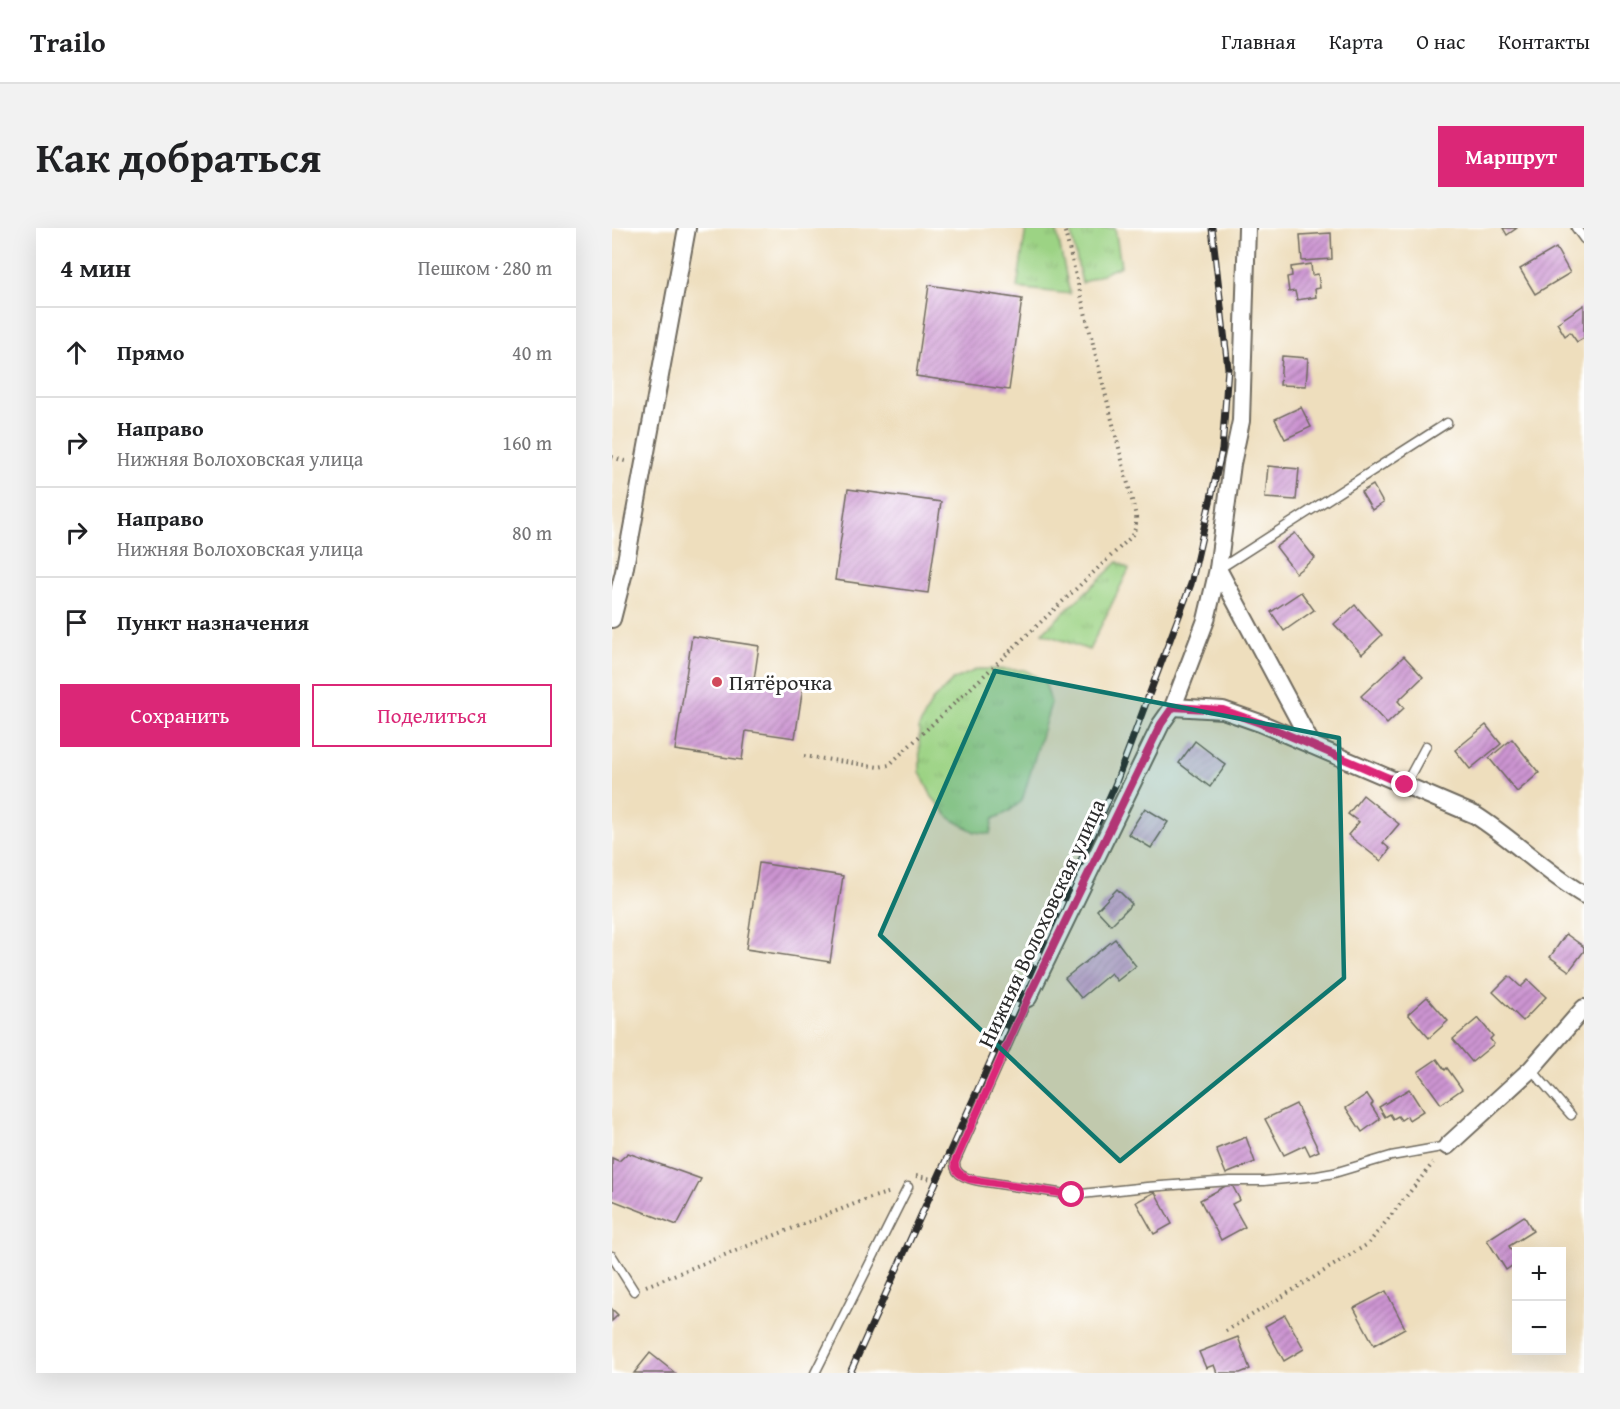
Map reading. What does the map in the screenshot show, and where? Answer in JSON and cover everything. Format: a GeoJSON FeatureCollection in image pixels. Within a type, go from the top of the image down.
{"type":"FeatureCollection","features":[{"type":"Feature","properties":{"kind":"street"},"geometry":{"type":"LineString","coordinates":[[612,619],[624,572],[687,228]]}},
{"type":"Feature","properties":{"kind":"street","name":"Нижняя Волоховская улица"},"geometry":{"type":"LineString","coordinates":[[1028,998],[1161,724],[1173,707],[1206,620],[1218,569],[1241,421],[1247,228]]}},
{"type":"Feature","properties":{"kind":"street"},"geometry":{"type":"LineString","coordinates":[[1218,569],[1312,745]]}},
{"type":"Feature","properties":{"kind":"street"},"geometry":{"type":"LineString","coordinates":[[1173,707],[1223,710],[1475,814],[1566,884],[1584,895]]}},
{"type":"Feature","properties":{"kind":"street"},"geometry":{"type":"LineString","coordinates":[[1447,1146],[1532,1069],[1584,1008]]}},
{"type":"Feature","properties":{"kind":"lane"},"geometry":{"type":"LineString","coordinates":[[1576,228],[1584,239]]}},
{"type":"Feature","properties":{"kind":"lane"},"geometry":{"type":"LineString","coordinates":[[1218,569],[1447,423]]}},
{"type":"Feature","properties":{"kind":"lane"},"geometry":{"type":"LineString","coordinates":[[1405,785],[1426,746]]}},
{"type":"Feature","properties":{"kind":"lane","name":"Нижняя Волоховская улица"},"geometry":{"type":"LineString","coordinates":[[1028,998],[955,1162],[958,1172],[969,1179],[1072,1195],[1147,1187],[1317,1176],[1391,1156],[1447,1146]]}},
{"type":"Feature","properties":{"kind":"lane"},"geometry":{"type":"LineString","coordinates":[[1532,1069],[1571,1114]]}},
{"type":"Feature","properties":{"kind":"lane"},"geometry":{"type":"LineString","coordinates":[[815,1373],[908,1187]]}},
{"type":"Feature","properties":{"kind":"lane"},"geometry":{"type":"LineString","coordinates":[[612,1256],[634,1291]]}},
{"type":"Feature","properties":{"kind":"path"},"geometry":{"type":"LineString","coordinates":[[804,756],[879,767],[889,765],[1135,532],[1136,516],[1064,228]]}},
{"type":"Feature","properties":{"kind":"path"},"geometry":{"type":"LineString","coordinates":[[1226,1331],[1368,1244],[1447,1146]]}},
{"type":"Feature","properties":{"kind":"path"},"geometry":{"type":"LineString","coordinates":[[634,1291],[867,1199],[908,1187],[917,1175],[938,1180]]}},
{"type":"Feature","properties":{"kind":"highlighted area"},"geometry":{"type":"Polygon","coordinates":[[[995,671],[1339,738],[1344,978],[1120,1161],[880,935],[995,671]]]}},
{"type":"Feature","properties":{"kind":"green space"},"geometry":{"type":"Polygon","coordinates":[[[1026,228],[1056,228],[1070,294],[1017,288],[1026,228]]]}},
{"type":"Feature","properties":{"kind":"green space"},"geometry":{"type":"Polygon","coordinates":[[[1070,228],[1115,228],[1121,266],[1082,283],[1070,228]]]}},
{"type":"Feature","properties":{"kind":"green space"},"geometry":{"type":"Polygon","coordinates":[[[1118,562],[1129,569],[1089,650],[1042,633],[1118,562]]]}},
{"type":"Feature","properties":{"kind":"green space"},"geometry":{"type":"Polygon","coordinates":[[[978,669],[1025,670],[1045,682],[1051,703],[1022,801],[1008,812],[993,819],[990,834],[975,832],[951,819],[932,797],[920,772],[919,727],[932,701],[953,680],[978,669]]]}},
{"type":"Feature","properties":{"kind":"building"},"geometry":{"type":"Polygon","coordinates":[[[1503,228],[1517,228],[1507,235],[1503,228]]]}},
{"type":"Feature","properties":{"kind":"building"},"geometry":{"type":"Polygon","coordinates":[[[1331,233],[1332,259],[1302,261],[1300,235],[1331,233]]]}},
{"type":"Feature","properties":{"kind":"building"},"geometry":{"type":"Polygon","coordinates":[[[1556,248],[1570,273],[1535,294],[1520,269],[1556,248]]]}},
{"type":"Feature","properties":{"kind":"building"},"geometry":{"type":"Polygon","coordinates":[[[1311,264],[1312,275],[1318,274],[1320,288],[1315,289],[1316,297],[1297,300],[1295,291],[1289,292],[1287,277],[1292,276],[1291,267],[1311,264]]]}},
{"type":"Feature","properties":{"kind":"building"},"geometry":{"type":"Polygon","coordinates":[[[929,285],[1022,299],[1009,390],[916,376],[929,285]]]}},
{"type":"Feature","properties":{"kind":"building"},"geometry":{"type":"Polygon","coordinates":[[[1584,305],[1584,338],[1577,342],[1570,332],[1565,336],[1557,323],[1584,305]]]}},
{"type":"Feature","properties":{"kind":"building"},"geometry":{"type":"Polygon","coordinates":[[[1282,356],[1308,358],[1306,386],[1280,385],[1282,356]]]}},
{"type":"Feature","properties":{"kind":"building"},"geometry":{"type":"Polygon","coordinates":[[[1301,407],[1311,427],[1285,439],[1275,419],[1301,407]]]}},
{"type":"Feature","properties":{"kind":"building"},"geometry":{"type":"Polygon","coordinates":[[[1268,466],[1299,469],[1296,500],[1265,498],[1268,466]]]}},
{"type":"Feature","properties":{"kind":"building"},"geometry":{"type":"Polygon","coordinates":[[[1373,485],[1383,503],[1372,510],[1361,492],[1373,485]]]}},
{"type":"Feature","properties":{"kind":"building"},"geometry":{"type":"Polygon","coordinates":[[[848,489],[941,502],[928,593],[835,580],[848,489]]]}},
{"type":"Feature","properties":{"kind":"building"},"geometry":{"type":"Polygon","coordinates":[[[1295,533],[1315,558],[1296,573],[1276,547],[1295,533]]]}},
{"type":"Feature","properties":{"kind":"building"},"geometry":{"type":"Polygon","coordinates":[[[1301,592],[1314,610],[1284,631],[1271,612],[1301,592]]]}},
{"type":"Feature","properties":{"kind":"building"},"geometry":{"type":"Polygon","coordinates":[[[1355,605],[1382,635],[1362,654],[1334,624],[1355,605]]]}},
{"type":"Feature","properties":{"kind":"building"},"geometry":{"type":"Polygon","coordinates":[[[692,636],[759,646],[754,680],[803,687],[795,738],[746,731],[742,760],[675,750],[692,636]]]}},
{"type":"Feature","properties":{"kind":"building"},"geometry":{"type":"Polygon","coordinates":[[[1404,656],[1423,677],[1398,701],[1404,708],[1387,724],[1361,696],[1404,656]]]}},
{"type":"Feature","properties":{"kind":"building"},"geometry":{"type":"Polygon","coordinates":[[[1486,725],[1501,744],[1470,769],[1455,750],[1486,725]]]}},
{"type":"Feature","properties":{"kind":"building"},"geometry":{"type":"Polygon","coordinates":[[[1512,739],[1539,773],[1517,792],[1489,758],[1512,739]]]}},
{"type":"Feature","properties":{"kind":"building"},"geometry":{"type":"Polygon","coordinates":[[[1195,741],[1226,765],[1210,787],[1179,763],[1195,741]]]}},
{"type":"Feature","properties":{"kind":"building"},"geometry":{"type":"Polygon","coordinates":[[[1363,795],[1399,824],[1383,843],[1390,849],[1381,861],[1348,835],[1359,822],[1348,814],[1363,795]]]}},
{"type":"Feature","properties":{"kind":"building"},"geometry":{"type":"Polygon","coordinates":[[[1145,808],[1168,822],[1151,848],[1128,834],[1145,808]]]}},
{"type":"Feature","properties":{"kind":"building"},"geometry":{"type":"Polygon","coordinates":[[[759,863],[843,876],[830,962],[746,949],[759,863]]]}},
{"type":"Feature","properties":{"kind":"building"},"geometry":{"type":"Polygon","coordinates":[[[1117,889],[1132,904],[1111,925],[1097,910],[1117,889]]]}},
{"type":"Feature","properties":{"kind":"building"},"geometry":{"type":"Polygon","coordinates":[[[1566,934],[1584,947],[1584,951],[1569,971],[1550,957],[1566,934]]]}},
{"type":"Feature","properties":{"kind":"building"},"geometry":{"type":"Polygon","coordinates":[[[1115,939],[1136,966],[1117,981],[1111,973],[1081,998],[1065,978],[1115,939]]]}},
{"type":"Feature","properties":{"kind":"building"},"geometry":{"type":"Polygon","coordinates":[[[1509,976],[1521,987],[1528,980],[1546,997],[1523,1021],[1493,992],[1509,976]]]}},
{"type":"Feature","properties":{"kind":"building"},"geometry":{"type":"Polygon","coordinates":[[[1427,997],[1448,1021],[1429,1038],[1408,1014],[1427,997]]]}},
{"type":"Feature","properties":{"kind":"building"},"geometry":{"type":"Polygon","coordinates":[[[1478,1018],[1493,1036],[1490,1039],[1494,1044],[1472,1062],[1453,1039],[1478,1018]]]}},
{"type":"Feature","properties":{"kind":"building"},"geometry":{"type":"Polygon","coordinates":[[[1437,1059],[1445,1070],[1447,1068],[1462,1089],[1441,1104],[1418,1072],[1437,1059]]]}},
{"type":"Feature","properties":{"kind":"building"},"geometry":{"type":"Polygon","coordinates":[[[1409,1089],[1423,1111],[1409,1120],[1407,1116],[1401,1120],[1398,1116],[1393,1119],[1390,1114],[1385,1117],[1379,1107],[1409,1089]]]}},
{"type":"Feature","properties":{"kind":"building"},"geometry":{"type":"Polygon","coordinates":[[[1367,1094],[1380,1119],[1362,1132],[1346,1108],[1367,1094]]]}},
{"type":"Feature","properties":{"kind":"building"},"geometry":{"type":"Polygon","coordinates":[[[1296,1104],[1319,1151],[1310,1155],[1305,1145],[1284,1155],[1265,1119],[1296,1104]]]}},
{"type":"Feature","properties":{"kind":"building"},"geometry":{"type":"Polygon","coordinates":[[[1246,1137],[1255,1162],[1226,1174],[1216,1149],[1246,1137]]]}},
{"type":"Feature","properties":{"kind":"building"},"geometry":{"type":"Polygon","coordinates":[[[628,1153],[701,1179],[677,1225],[612,1200],[612,1158],[619,1161],[628,1153]]]}},
{"type":"Feature","properties":{"kind":"building"},"geometry":{"type":"Polygon","coordinates":[[[1231,1183],[1240,1200],[1232,1204],[1245,1227],[1221,1240],[1200,1200],[1231,1183]]]}},
{"type":"Feature","properties":{"kind":"building"},"geometry":{"type":"Polygon","coordinates":[[[1155,1192],[1172,1224],[1154,1234],[1136,1202],[1155,1192]]]}},
{"type":"Feature","properties":{"kind":"building"},"geometry":{"type":"Polygon","coordinates":[[[1524,1216],[1533,1231],[1509,1246],[1512,1251],[1512,1266],[1506,1270],[1487,1240],[1524,1216]]]}},
{"type":"Feature","properties":{"kind":"building"},"geometry":{"type":"Polygon","coordinates":[[[1386,1291],[1405,1328],[1374,1345],[1354,1308],[1386,1291]]]}},
{"type":"Feature","properties":{"kind":"building"},"geometry":{"type":"Polygon","coordinates":[[[612,1309],[618,1315],[612,1321],[612,1309]]]}},
{"type":"Feature","properties":{"kind":"building"},"geometry":{"type":"Polygon","coordinates":[[[1285,1315],[1304,1349],[1284,1361],[1265,1326],[1285,1315]]]}},
{"type":"Feature","properties":{"kind":"building"},"geometry":{"type":"Polygon","coordinates":[[[1238,1337],[1250,1369],[1240,1373],[1217,1373],[1214,1365],[1206,1368],[1199,1352],[1238,1337]]]}},
{"type":"Feature","properties":{"kind":"building"},"geometry":{"type":"Polygon","coordinates":[[[650,1353],[675,1373],[634,1373],[650,1353]]]}},
{"type":"Feature","properties":{"kind":"railway"},"geometry":{"type":"LineString","coordinates":[[850,1373],[1115,785],[1191,584],[1222,450],[1228,368],[1212,228]]}},
{"type":"Feature","properties":{"kind":"place","name":"Пятёрочка"},"geometry":{"type":"Point","coordinates":[717,682]}},
{"type":"Feature","properties":{"kind":"route"},"geometry":{"type":"LineString","coordinates":[[1072,1195],[969,1179],[958,1172],[955,1162],[1028,998],[1161,724],[1173,707],[1223,710],[1260,723],[1405,785]]}}]}
